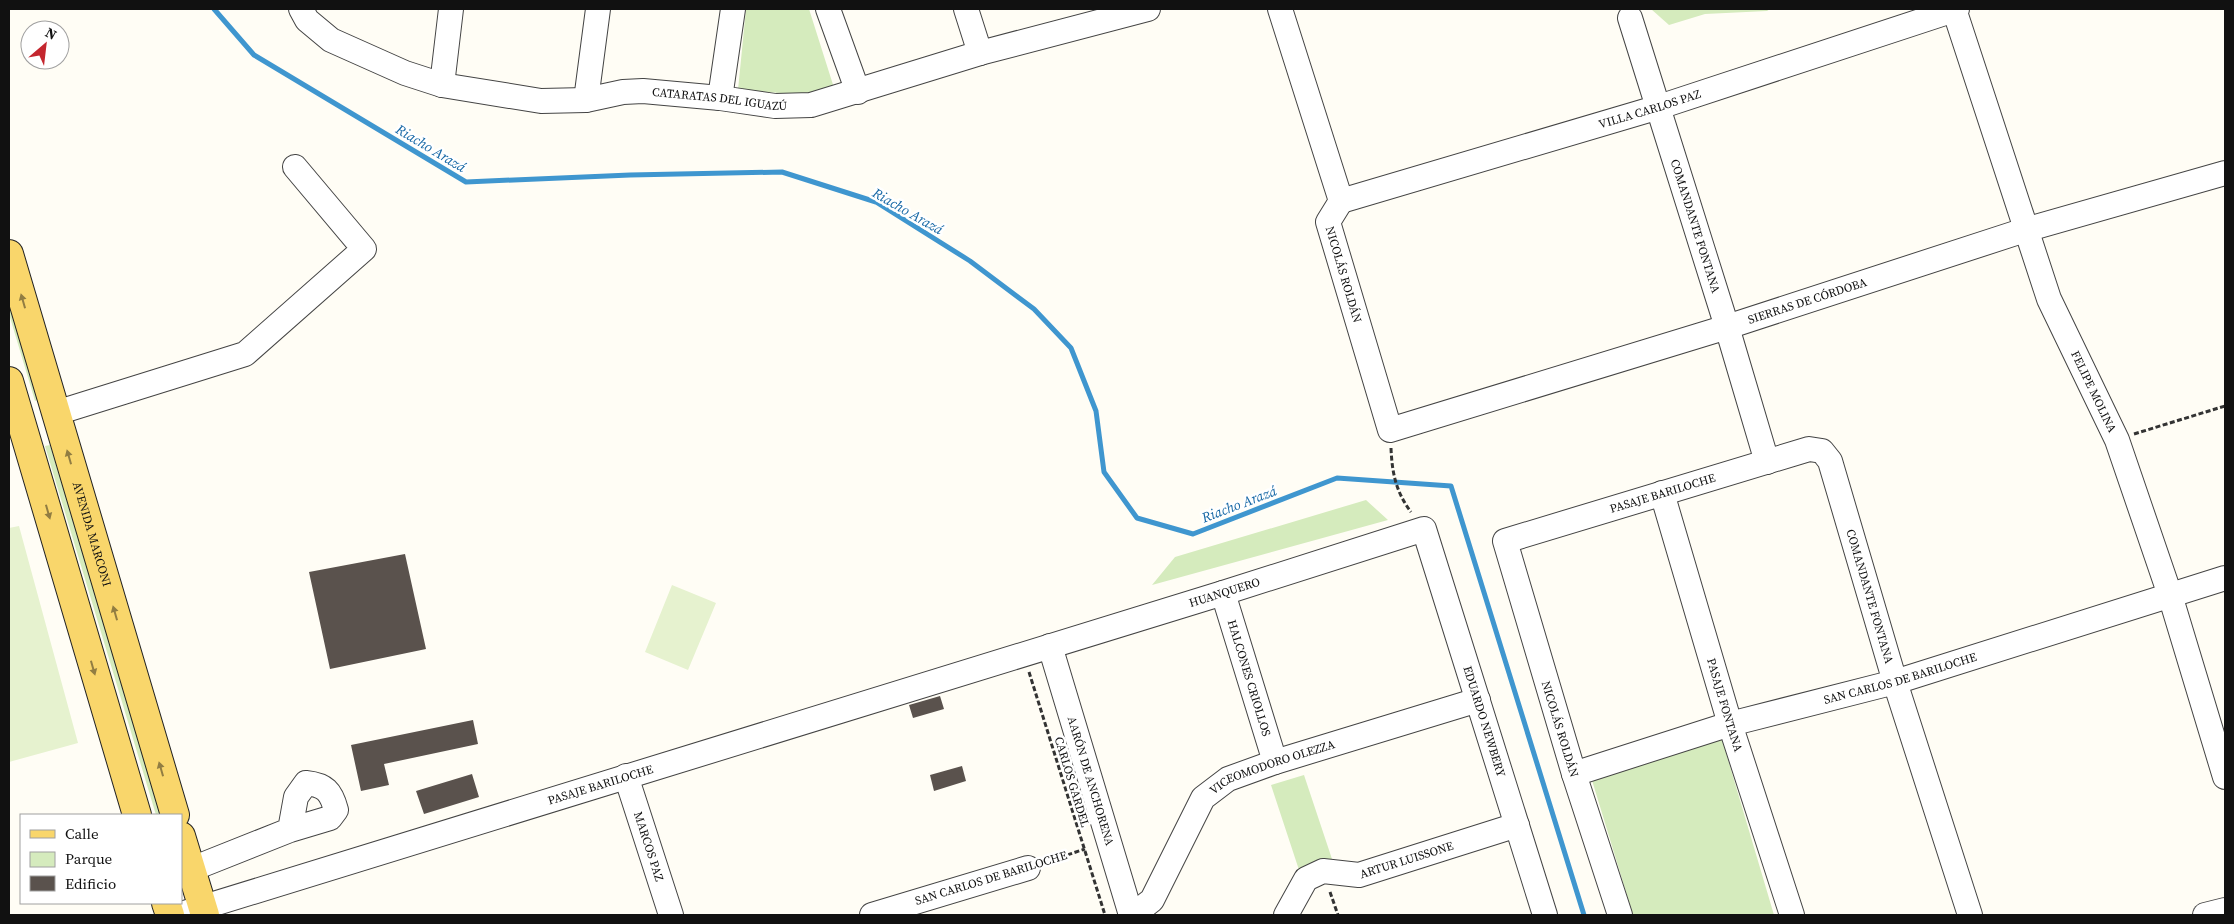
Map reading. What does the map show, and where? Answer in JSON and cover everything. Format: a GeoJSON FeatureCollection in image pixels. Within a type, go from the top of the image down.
{"type":"FeatureCollection","features":[{"type":"Feature","properties":{"kind":"main road","name":"AVENIDA MARCONI"},"geometry":{"type":"LineString","coordinates":[[9,254],[175,814]]}},
{"type":"Feature","properties":{"kind":"main road"},"geometry":{"type":"LineString","coordinates":[[9,381],[15,428],[137,814]]}},
{"type":"Feature","properties":{"kind":"main road"},"geometry":{"type":"LineString","coordinates":[[15,428],[56,413]]}},
{"type":"Feature","properties":{"kind":"main road"},"geometry":{"type":"LineString","coordinates":[[182,839],[190,867],[195,913]]}},
{"type":"Feature","properties":{"kind":"street","name":"CATARATAS DEL IGUAZÚ"},"geometry":{"type":"LineString","coordinates":[[301,9],[307,20],[331,40],[405,73],[442,85],[541,101],[586,100],[623,92],[643,91],[720,98],[775,106],[812,106],[980,53],[1123,13],[1148,9]]}},
{"type":"Feature","properties":{"kind":"street"},"geometry":{"type":"LineString","coordinates":[[442,85],[451,9]]}},
{"type":"Feature","properties":{"kind":"street"},"geometry":{"type":"LineString","coordinates":[[586,100],[598,9]]}},
{"type":"Feature","properties":{"kind":"street"},"geometry":{"type":"LineString","coordinates":[[720,98],[733,9]]}},
{"type":"Feature","properties":{"kind":"street"},"geometry":{"type":"LineString","coordinates":[[828,9],[858,92]]}},
{"type":"Feature","properties":{"kind":"street"},"geometry":{"type":"LineString","coordinates":[[966,9],[980,53]]}},
{"type":"Feature","properties":{"kind":"street"},"geometry":{"type":"LineString","coordinates":[[1280,9],[1342,201]]}},
{"type":"Feature","properties":{"kind":"street","name":"VILLA CARLOS PAZ"},"geometry":{"type":"LineString","coordinates":[[1342,201],[1659,107],[1955,9]]}},
{"type":"Feature","properties":{"kind":"street","name":"FELIPE MOLINA"},"geometry":{"type":"LineString","coordinates":[[1955,9],[2025,230],[2049,299],[2117,440],[2170,595],[2225,777]]}},
{"type":"Feature","properties":{"kind":"street","name":"COMANDANTE FONTANA"},"geometry":{"type":"LineString","coordinates":[[1630,18],[1727,327],[1767,462]]}},
{"type":"Feature","properties":{"kind":"street"},"geometry":{"type":"LineString","coordinates":[[56,413],[245,354],[364,249],[295,167]]}},
{"type":"Feature","properties":{"kind":"street","name":"SIERRAS DE CÓRDOBA"},"geometry":{"type":"LineString","coordinates":[[1390,430],[1727,327],[2025,230],[2225,173]]}},
{"type":"Feature","properties":{"kind":"street","name":"NICOLÁS ROLDÁN"},"geometry":{"type":"LineString","coordinates":[[1342,201],[1328,222],[1390,430]]}},
{"type":"Feature","properties":{"kind":"street","name":"PASAJE BARILOCHE"},"geometry":{"type":"LineString","coordinates":[[1505,541],[1809,450],[1822,451]]}},
{"type":"Feature","properties":{"kind":"street","name":"COMANDANTE FONTANA"},"geometry":{"type":"LineString","coordinates":[[1822,451],[1830,461],[1895,682],[1970,915]]}},
{"type":"Feature","properties":{"kind":"street","name":"PASAJE FONTANA"},"geometry":{"type":"LineString","coordinates":[[1662,493],[1730,724],[1792,915]]}},
{"type":"Feature","properties":{"kind":"street","name":"HUANQUERO"},"geometry":{"type":"LineString","coordinates":[[1024,655],[1223,594],[1424,529]]}},
{"type":"Feature","properties":{"kind":"street","name":"EDUARDO NEWBERY"},"geometry":{"type":"LineString","coordinates":[[1424,529],[1545,915]]}},
{"type":"Feature","properties":{"kind":"street","name":"NICOLÁS ROLDÁN"},"geometry":{"type":"LineString","coordinates":[[1505,541],[1574,774],[1620,915]]}},
{"type":"Feature","properties":{"kind":"street","name":"SAN CARLOS DE BARILOCHE"},"geometry":{"type":"LineString","coordinates":[[1574,774],[1730,724],[1895,682],[2225,578]]}},
{"type":"Feature","properties":{"kind":"street","name":"HALCONES CRIOLLOS"},"geometry":{"type":"LineString","coordinates":[[1223,594],[1275,762]]}},
{"type":"Feature","properties":{"kind":"street","name":"AARÓN DE ANCHORENA"},"geometry":{"type":"LineString","coordinates":[[1050,646],[1132,915]]}},
{"type":"Feature","properties":{"kind":"street","name":"PASAJE BARILOCHE"},"geometry":{"type":"LineString","coordinates":[[195,913],[626,776],[1024,655]]}},
{"type":"Feature","properties":{"kind":"street","name":"VICEOMODORO OLEZZA"},"geometry":{"type":"LineString","coordinates":[[1132,915],[1152,900],[1203,798],[1228,779],[1275,762],[1478,700]]}},
{"type":"Feature","properties":{"kind":"street","name":"MARCOS PAZ"},"geometry":{"type":"LineString","coordinates":[[626,776],[671,915]]}},
{"type":"Feature","properties":{"kind":"street","name":"ARTUR LUISSONE"},"geometry":{"type":"LineString","coordinates":[[1286,915],[1306,879],[1323,871],[1359,875],[1516,825]]}},
{"type":"Feature","properties":{"kind":"street"},"geometry":{"type":"LineString","coordinates":[[190,867],[202,865],[290,830]]}},
{"type":"Feature","properties":{"kind":"street","name":"SAN CARLOS DE BARILOCHE"},"geometry":{"type":"LineString","coordinates":[[882,914],[1028,868]]}},
{"type":"Feature","properties":{"kind":"street"},"geometry":{"type":"LineString","coordinates":[[2205,915],[2225,910]]}},
{"type":"Feature","properties":{"kind":"path"},"geometry":{"type":"LineString","coordinates":[[2117,440],[2225,406]]}},
{"type":"Feature","properties":{"kind":"path"},"geometry":{"type":"LineString","coordinates":[[1392,470],[1400,497]]}},
{"type":"Feature","properties":{"kind":"path","name":"CARLOS GARDEL"},"geometry":{"type":"LineString","coordinates":[[1024,655],[1105,915]]}},
{"type":"Feature","properties":{"kind":"path","name":"SAN CARLOS DE BARILOCHE"},"geometry":{"type":"LineString","coordinates":[[1028,868],[1110,842]]}},
{"type":"Feature","properties":{"kind":"green space"},"geometry":{"type":"Polygon","coordinates":[[[746,9],[809,9],[835,91],[796,94],[738,90],[746,9]]]}},
{"type":"Feature","properties":{"kind":"green space"},"geometry":{"type":"Polygon","coordinates":[[[1651,9],[1770,9],[1767,11],[1705,14],[1669,25],[1651,9]]]}},
{"type":"Feature","properties":{"kind":"green space"},"geometry":{"type":"Polygon","coordinates":[[[9,297],[39,399],[35,401],[9,314],[9,297]]]}},
{"type":"Feature","properties":{"kind":"green space"},"geometry":{"type":"Polygon","coordinates":[[[50,445],[162,814],[156,814],[45,446],[50,445]]]}},
{"type":"Feature","properties":{"kind":"green space"},"geometry":{"type":"Polygon","coordinates":[[[1366,500],[1388,520],[1152,585],[1175,557],[1366,500]]]}},
{"type":"Feature","properties":{"kind":"green space"},"geometry":{"type":"Polygon","coordinates":[[[19,526],[78,743],[9,762],[9,528],[19,526]]]}},
{"type":"Feature","properties":{"kind":"green space"},"geometry":{"type":"Polygon","coordinates":[[[672,585],[716,603],[688,670],[645,652],[672,585]]]}},
{"type":"Feature","properties":{"kind":"green space"},"geometry":{"type":"Polygon","coordinates":[[[1721,736],[1774,915],[1633,915],[1591,777],[1721,736]]]}},
{"type":"Feature","properties":{"kind":"green space"},"geometry":{"type":"Polygon","coordinates":[[[1304,775],[1332,859],[1299,870],[1271,785],[1304,775]]]}},
{"type":"Feature","properties":{"kind":"building"},"geometry":{"type":"Polygon","coordinates":[[[405,554],[426,649],[330,669],[309,572],[405,554]]]}},
{"type":"Feature","properties":{"kind":"building"},"geometry":{"type":"Polygon","coordinates":[[[940,696],[944,709],[913,718],[909,705],[940,696]]]}},
{"type":"Feature","properties":{"kind":"building"},"geometry":{"type":"Polygon","coordinates":[[[473,720],[478,744],[384,764],[389,785],[361,791],[351,745],[473,720]]]}},
{"type":"Feature","properties":{"kind":"building"},"geometry":{"type":"Polygon","coordinates":[[[962,766],[966,781],[934,791],[930,775],[962,766]]]}},
{"type":"Feature","properties":{"kind":"building"},"geometry":{"type":"Polygon","coordinates":[[[472,774],[479,797],[424,814],[416,791],[472,774]]]}},
{"type":"Feature","properties":{"kind":"waterway","name":"Riacho Arazá"},"geometry":{"type":"LineString","coordinates":[[214,9],[254,55],[466,182],[630,175],[782,172],[876,202],[970,261],[1034,309],[1071,348],[1096,411],[1104,472],[1137,518],[1193,534],[1337,478],[1451,486],[1584,915]]}}]}
